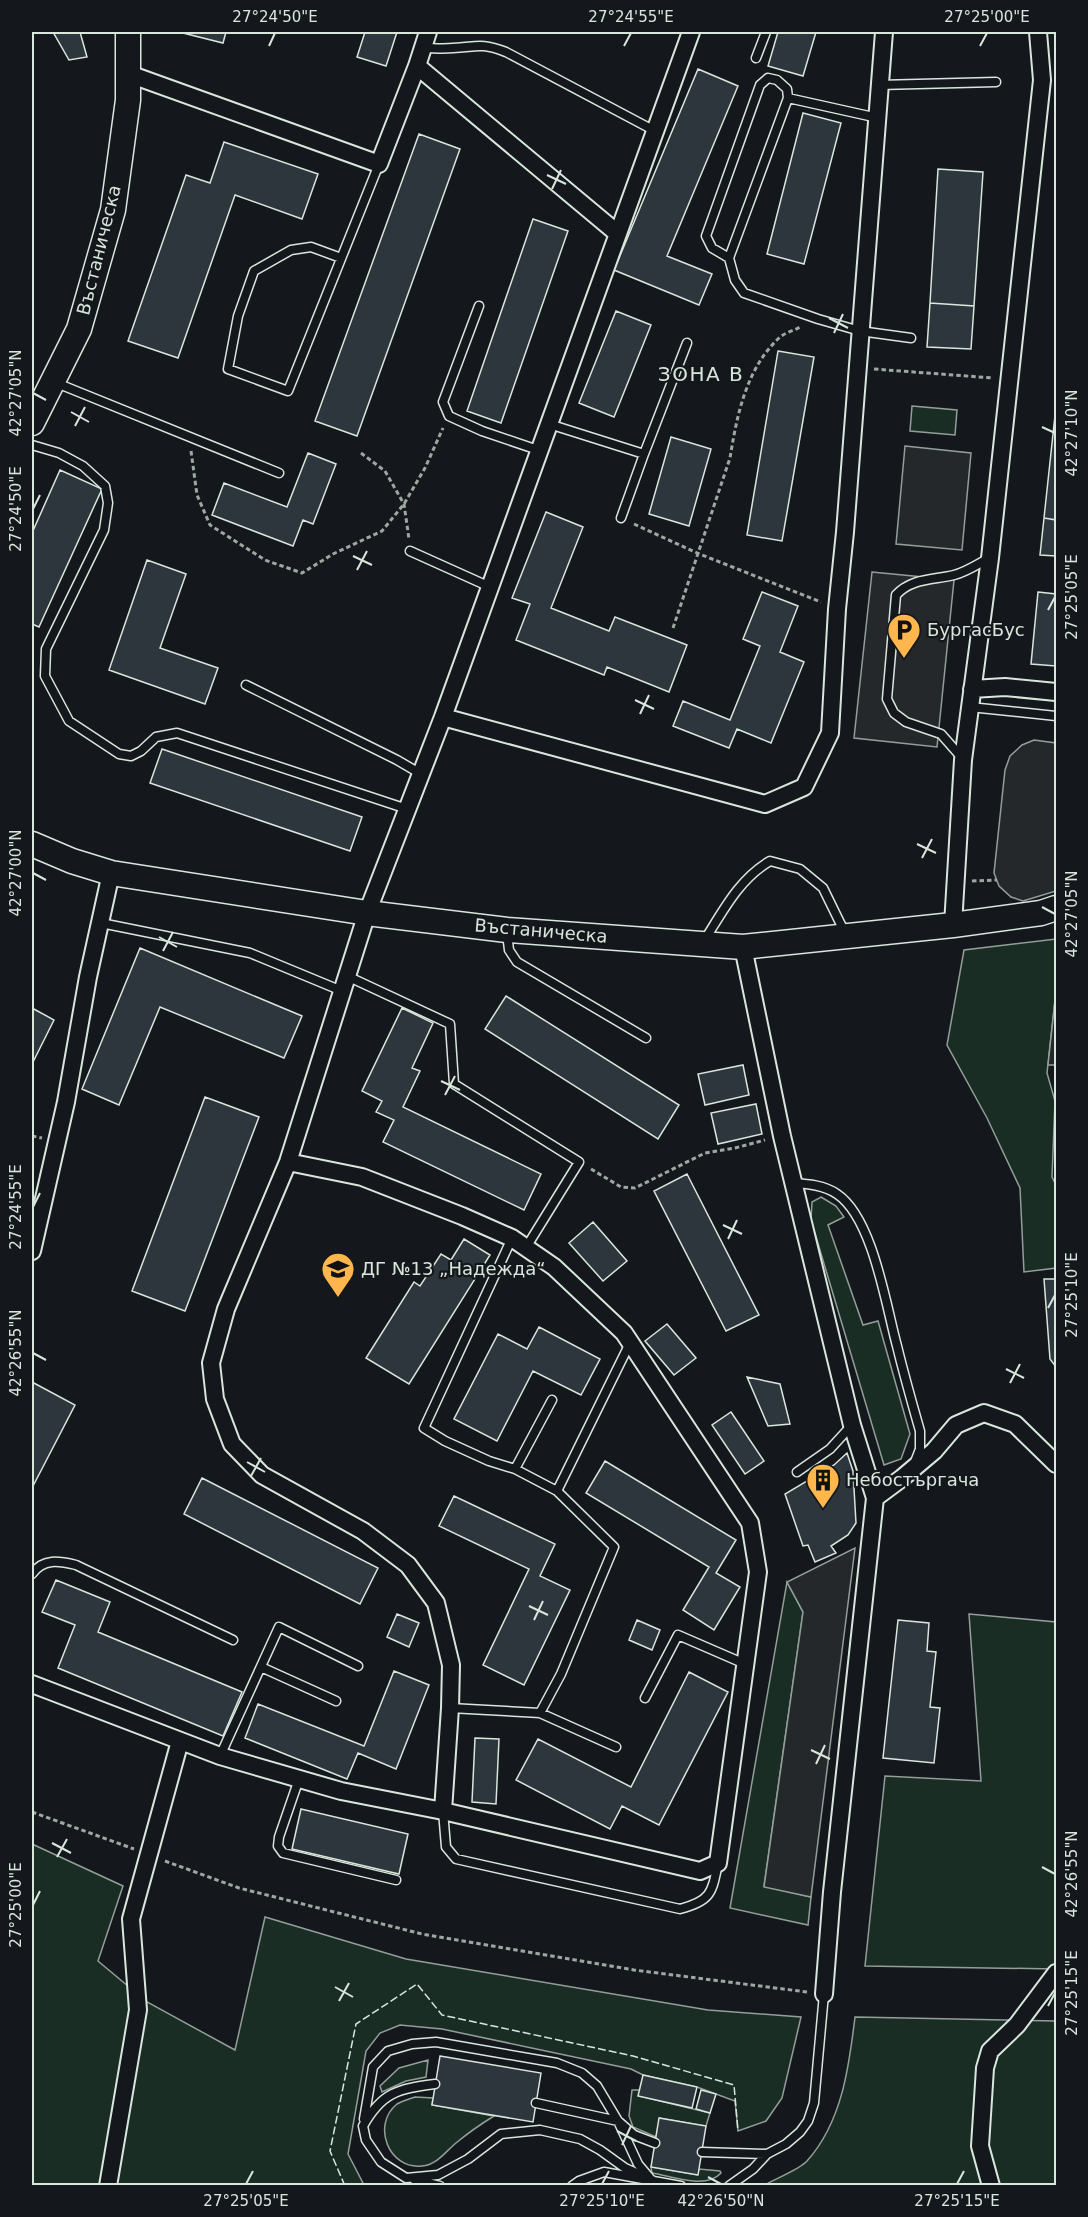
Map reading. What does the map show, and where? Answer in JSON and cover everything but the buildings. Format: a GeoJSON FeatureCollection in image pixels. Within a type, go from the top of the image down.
{"type":"FeatureCollection","features":[{"type":"Feature","properties":{"kind":"main road","name":"Въстаническа"},"geometry":{"type":"LineString","coordinates":[[32,423],[79,329],[112,210],[128,100],[128,32]]}},
{"type":"Feature","properties":{"kind":"main road","name":"Въстаническа"},"geometry":{"type":"LineString","coordinates":[[32,844],[72,861],[111,873],[367,913],[507,930],[743,947],[953,925],[1041,913],[1056,908]]}},
{"type":"Feature","properties":{"kind":"street"},"geometry":{"type":"LineString","coordinates":[[129,74],[379,164],[428,32]]}},
{"type":"Feature","properties":{"kind":"street"},"geometry":{"type":"LineString","coordinates":[[443,1811],[451,1665],[436,1603],[408,1564],[363,1531],[262,1475],[232,1444],[215,1400],[211,1363],[226,1309],[288,1162],[367,913],[443,717],[691,32]]}},
{"type":"Feature","properties":{"kind":"street"},"geometry":{"type":"LineString","coordinates":[[443,717],[765,804],[804,787],[830,733],[837,609],[884,32]]}},
{"type":"Feature","properties":{"kind":"street"},"geometry":{"type":"LineString","coordinates":[[953,925],[963,760],[990,558],[1042,80],[1038,32]]}},
{"type":"Feature","properties":{"kind":"street"},"geometry":{"type":"LineString","coordinates":[[417,66],[617,233]]}},
{"type":"Feature","properties":{"kind":"street"},"geometry":{"type":"LineString","coordinates":[[972,689],[1005,687],[1056,692]]}},
{"type":"Feature","properties":{"kind":"street"},"geometry":{"type":"LineString","coordinates":[[32,1251],[66,1102],[88,976],[111,873]]}},
{"type":"Feature","properties":{"kind":"street"},"geometry":{"type":"LineString","coordinates":[[743,947],[793,1183],[852,1425],[875,1498],[832,1892],[824,1994]]}},
{"type":"Feature","properties":{"kind":"street"},"geometry":{"type":"LineString","coordinates":[[32,1684],[220,1756],[341,1791],[443,1811],[700,1871],[718,1863],[758,1572],[750,1523],[624,1333],[570,1281],[519,1242],[462,1216],[362,1177],[288,1162]]}},
{"type":"Feature","properties":{"kind":"street"},"geometry":{"type":"LineString","coordinates":[[875,1498],[934,1451],[956,1425],[984,1413],[1015,1424],[1056,1464]]}},
{"type":"Feature","properties":{"kind":"street"},"geometry":{"type":"LineString","coordinates":[[108,2186],[138,2010],[131,1919],[180,1741]]}},
{"type":"Feature","properties":{"kind":"street"},"geometry":{"type":"LineString","coordinates":[[991,2186],[980,2146],[985,2068],[990,2051],[1017,2025],[1056,1973]]}},
{"type":"Feature","properties":{"kind":"lane"},"geometry":{"type":"LineString","coordinates":[[756,58],[766,32]]}},
{"type":"Feature","properties":{"kind":"lane"},"geometry":{"type":"LineString","coordinates":[[423,48],[492,46],[655,131]]}},
{"type":"Feature","properties":{"kind":"lane"},"geometry":{"type":"LineString","coordinates":[[729,258],[712,248],[706,236],[760,85],[768,78],[777,80],[788,89],[788,98],[729,258],[735,280],[744,293],[818,319],[860,331],[911,338]]}},
{"type":"Feature","properties":{"kind":"lane"},"geometry":{"type":"LineString","coordinates":[[879,85],[996,82]]}},
{"type":"Feature","properties":{"kind":"lane"},"geometry":{"type":"LineString","coordinates":[[788,98],[878,118]]}},
{"type":"Feature","properties":{"kind":"lane"},"geometry":{"type":"LineString","coordinates":[[341,258],[311,247],[291,250],[254,271],[238,316],[228,369],[288,391],[379,164]]}},
{"type":"Feature","properties":{"kind":"lane"},"geometry":{"type":"LineString","coordinates":[[479,306],[443,402],[449,416],[482,431],[538,450]]}},
{"type":"Feature","properties":{"kind":"lane"},"geometry":{"type":"LineString","coordinates":[[621,518],[687,342]]}},
{"type":"Feature","properties":{"kind":"lane"},"geometry":{"type":"LineString","coordinates":[[53,381],[279,473]]}},
{"type":"Feature","properties":{"kind":"lane"},"geometry":{"type":"LineString","coordinates":[[549,424],[644,454]]}},
{"type":"Feature","properties":{"kind":"lane"},"geometry":{"type":"LineString","coordinates":[[32,445],[59,453],[83,466],[105,486],[108,503],[104,530],[46,649],[45,676],[69,721],[119,754],[131,756],[141,751],[156,737],[177,733],[407,809]]}},
{"type":"Feature","properties":{"kind":"lane"},"geometry":{"type":"LineString","coordinates":[[410,551],[490,587]]}},
{"type":"Feature","properties":{"kind":"lane"},"geometry":{"type":"LineString","coordinates":[[963,760],[941,734],[906,722],[894,713],[887,699],[897,595],[904,586],[957,574],[990,558]]}},
{"type":"Feature","properties":{"kind":"lane"},"geometry":{"type":"LineString","coordinates":[[246,685],[421,774]]}},
{"type":"Feature","properties":{"kind":"lane"},"geometry":{"type":"LineString","coordinates":[[970,706],[1056,716]]}},
{"type":"Feature","properties":{"kind":"lane"},"geometry":{"type":"LineString","coordinates":[[703,944],[735,893],[754,870],[770,861],[801,869],[823,888],[847,936]]}},
{"type":"Feature","properties":{"kind":"lane"},"geometry":{"type":"LineString","coordinates":[[101,923],[250,953],[344,984],[450,1024],[454,1084],[579,1162],[519,1242],[424,1428],[445,1442],[514,1469],[556,1491],[614,1547],[561,1674],[540,1713]]}},
{"type":"Feature","properties":{"kind":"lane"},"geometry":{"type":"LineString","coordinates":[[507,930],[509,950],[518,962],[646,1038]]}},
{"type":"Feature","properties":{"kind":"lane"},"geometry":{"type":"LineString","coordinates":[[793,1183],[817,1185],[837,1194],[853,1209],[863,1230],[877,1268],[920,1431],[920,1449],[913,1468]]}},
{"type":"Feature","properties":{"kind":"lane"},"geometry":{"type":"LineString","coordinates":[[556,1491],[630,1343]]}},
{"type":"Feature","properties":{"kind":"lane"},"geometry":{"type":"LineString","coordinates":[[514,1469],[552,1400]]}},
{"type":"Feature","properties":{"kind":"lane"},"geometry":{"type":"LineString","coordinates":[[797,1472],[830,1449],[852,1425]]}},
{"type":"Feature","properties":{"kind":"lane"},"geometry":{"type":"LineString","coordinates":[[32,1574],[35,1569],[47,1562],[62,1561],[76,1565],[234,1640]]}},
{"type":"Feature","properties":{"kind":"lane"},"geometry":{"type":"LineString","coordinates":[[220,1756],[279,1627],[358,1666]]}},
{"type":"Feature","properties":{"kind":"lane"},"geometry":{"type":"LineString","coordinates":[[645,1698],[678,1635],[746,1664]]}},
{"type":"Feature","properties":{"kind":"lane"},"geometry":{"type":"LineString","coordinates":[[261,1667],[336,1701]]}},
{"type":"Feature","properties":{"kind":"lane"},"geometry":{"type":"LineString","coordinates":[[450,1708],[540,1713],[616,1748]]}},
{"type":"Feature","properties":{"kind":"lane"},"geometry":{"type":"LineString","coordinates":[[299,1779],[279,1838],[278,1846],[283,1853],[396,1880]]}},
{"type":"Feature","properties":{"kind":"lane"},"geometry":{"type":"LineString","coordinates":[[443,1811],[446,1847],[456,1859],[680,1909],[697,1904],[712,1891],[718,1863]]}},
{"type":"Feature","properties":{"kind":"lane"},"geometry":{"type":"LineString","coordinates":[[729,2186],[753,2169],[767,2154],[786,2144],[800,2132],[808,2121],[814,2103],[824,1994]]}},
{"type":"Feature","properties":{"kind":"lane"},"geometry":{"type":"LineString","coordinates":[[440,2186],[406,2178],[381,2162],[366,2140],[363,2126],[373,2067],[388,2051],[412,2044],[436,2042],[557,2063],[582,2073],[597,2086],[618,2121],[638,2164],[652,2180]]}},
{"type":"Feature","properties":{"kind":"lane"},"geometry":{"type":"LineString","coordinates":[[363,2126],[373,2106],[402,2088],[435,2084]]}},
{"type":"Feature","properties":{"kind":"lane"},"geometry":{"type":"LineString","coordinates":[[536,2103],[618,2121],[634,2135],[655,2143]]}},
{"type":"Feature","properties":{"kind":"lane"},"geometry":{"type":"LineString","coordinates":[[406,2178],[438,2175],[468,2159],[501,2134],[540,2130],[580,2139],[625,2168],[652,2180]]}},
{"type":"Feature","properties":{"kind":"lane"},"geometry":{"type":"LineString","coordinates":[[702,2152],[767,2154]]}},
{"type":"Feature","properties":{"kind":"lane"},"geometry":{"type":"LineString","coordinates":[[572,2186],[604,2172],[681,2186]]}},
{"type":"Feature","properties":{"kind":"path"},"geometry":{"type":"LineString","coordinates":[[673,628],[730,458],[734,430],[744,393],[758,364],[780,337],[818,319]]}},
{"type":"Feature","properties":{"kind":"path"},"geometry":{"type":"LineString","coordinates":[[857,367],[1010,379]]}},
{"type":"Feature","properties":{"kind":"path"},"geometry":{"type":"LineString","coordinates":[[189,438],[197,495],[210,525],[265,560],[302,573],[333,554],[382,531],[404,504],[425,468],[449,416]]}},
{"type":"Feature","properties":{"kind":"path"},"geometry":{"type":"LineString","coordinates":[[361,453],[385,471],[404,504],[410,551]]}},
{"type":"Feature","properties":{"kind":"path"},"geometry":{"type":"LineString","coordinates":[[621,518],[697,552],[837,609]]}},
{"type":"Feature","properties":{"kind":"path"},"geometry":{"type":"LineString","coordinates":[[956,882],[997,880]]}},
{"type":"Feature","properties":{"kind":"path"},"geometry":{"type":"LineString","coordinates":[[579,1162],[621,1187],[635,1188],[705,1154],[782,1136]]}},
{"type":"Feature","properties":{"kind":"path"},"geometry":{"type":"LineString","coordinates":[[32,1812],[239,1888],[422,1934],[634,1970],[824,1994]]}},
{"type":"Feature","properties":{"kind":"green space"},"geometry":{"type":"Polygon","coordinates":[[[912,406],[957,410],[955,435],[910,431],[912,406]]]}},
{"type":"Feature","properties":{"kind":"green space"},"geometry":{"type":"Polygon","coordinates":[[[1056,939],[1056,991],[1047,1073],[1055,1101],[1052,1177],[1056,1185],[1056,1268],[1024,1272],[1020,1188],[987,1118],[947,1045],[964,950],[1056,939]]]}},
{"type":"Feature","properties":{"kind":"green space"},"geometry":{"type":"Polygon","coordinates":[[[821,1197],[836,1206],[844,1217],[828,1225],[863,1325],[878,1321],[910,1434],[901,1459],[884,1465],[811,1220],[812,1202],[821,1197]]]}},
{"type":"Feature","properties":{"kind":"green space"},"geometry":{"type":"Polygon","coordinates":[[[787,1582],[803,1612],[764,1886],[811,1897],[808,1925],[730,1908],[787,1582]]]}},
{"type":"Feature","properties":{"kind":"green space"},"geometry":{"type":"Polygon","coordinates":[[[969,1614],[1056,1622],[1056,1969],[865,1966],[885,1776],[981,1781],[969,1614]]]}},
{"type":"Feature","properties":{"kind":"green space"},"geometry":{"type":"Polygon","coordinates":[[[32,1844],[123,1886],[98,1961],[147,2002],[235,2050],[265,1917],[406,1959],[708,2010],[801,2017],[782,2098],[766,2121],[738,2131],[735,2101],[697,2087],[643,2075],[631,2069],[442,2029],[400,2025],[380,2033],[366,2051],[348,2154],[364,2185],[32,2186],[32,1844]]]}},
{"type":"Feature","properties":{"kind":"green space"},"geometry":{"type":"Polygon","coordinates":[[[855,2017],[1056,2021],[1056,2185],[763,2186],[803,2164],[819,2146],[842,2093],[855,2017]]]}},
{"type":"Feature","properties":{"kind":"green space"},"geometry":{"type":"Polygon","coordinates":[[[428,2060],[426,2077],[406,2081],[382,2092],[380,2086],[399,2068],[428,2060]]]}},
{"type":"Feature","properties":{"kind":"green space"},"geometry":{"type":"Polygon","coordinates":[[[632,2090],[640,2090],[639,2096],[710,2113],[706,2126],[660,2118],[656,2137],[633,2127],[629,2116],[632,2090]]]}},
{"type":"Feature","properties":{"kind":"green space"},"geometry":{"type":"Polygon","coordinates":[[[415,2097],[433,2098],[432,2105],[494,2116],[432,2163],[422,2166],[410,2165],[393,2154],[387,2144],[385,2123],[389,2113],[397,2104],[415,2097]]]}},
{"type":"Feature","properties":{"kind":"green space"},"geometry":{"type":"Polygon","coordinates":[[[651,2167],[697,2175],[699,2169],[721,2173],[707,2181],[698,2181],[652,2173],[651,2167]]]}},
{"type":"Feature","properties":{"kind":"shaded area"},"geometry":{"type":"Polygon","coordinates":[[[905,446],[971,453],[962,550],[896,544],[905,446]]]}},
{"type":"Feature","properties":{"kind":"shaded area","name":"БургасБус"},"geometry":{"type":"Polygon","coordinates":[[[872,572],[954,580],[937,747],[854,738],[872,572]]]}},
{"type":"Feature","properties":{"kind":"shaded area"},"geometry":{"type":"Polygon","coordinates":[[[1034,740],[1056,743],[1056,891],[1023,901],[1011,897],[999,886],[994,873],[1005,770],[1010,756],[1022,745],[1034,740]]]}},
{"type":"Feature","properties":{"kind":"shaded area"},"geometry":{"type":"Polygon","coordinates":[[[1056,991],[1056,1065],[1048,1065],[1056,991]]]}},
{"type":"Feature","properties":{"kind":"shaded area"},"geometry":{"type":"Polygon","coordinates":[[[855,1548],[811,1897],[764,1887],[803,1612],[787,1582],[855,1548]]]}},
{"type":"Feature","properties":{"kind":"fence"},"geometry":{"type":"LineString","coordinates":[[345,2186],[330,2151],[356,2024],[417,1984],[442,2015],[633,2056],[734,2085],[738,2131]]}},
{"type":"Feature","properties":{"kind":"place","name":"БургасБус"},"geometry":{"type":"Point","coordinates":[904,659]}},
{"type":"Feature","properties":{"kind":"place","name":"ДГ №13 „Надежда“"},"geometry":{"type":"Point","coordinates":[338,1298]}},
{"type":"Feature","properties":{"kind":"place","name":"Небостъргача"},"geometry":{"type":"Point","coordinates":[823,1509]}},
{"type":"Feature","properties":{"kind":"district","name":"ЗОНА В"},"geometry":{"type":"Point","coordinates":[701,374]}}]}
